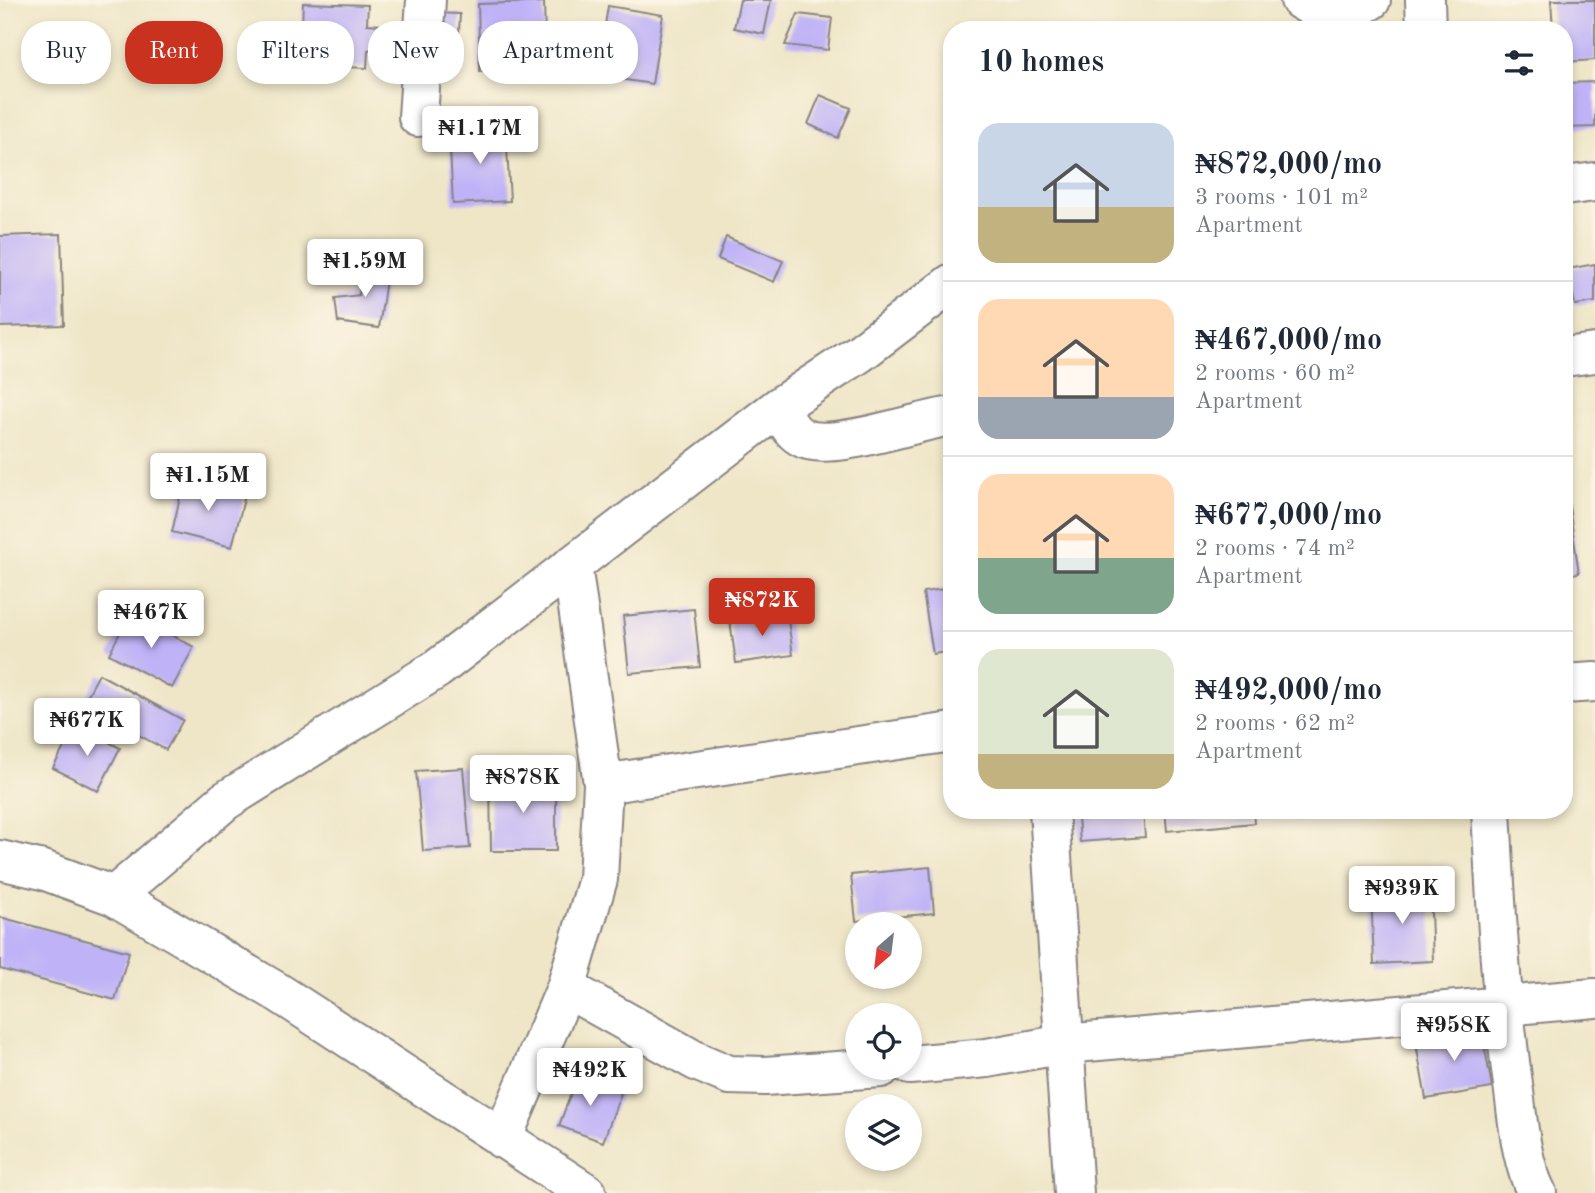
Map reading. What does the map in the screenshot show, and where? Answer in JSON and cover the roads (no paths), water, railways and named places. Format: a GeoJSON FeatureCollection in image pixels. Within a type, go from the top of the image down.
{"type":"FeatureCollection","features":[{"type":"Feature","properties":{"kind":"street"},"geometry":{"type":"LineString","coordinates":[[418,117],[426,0]]}},
{"type":"Feature","properties":{"kind":"street"},"geometry":{"type":"LineString","coordinates":[[1300,0],[1324,21]]}},
{"type":"Feature","properties":{"kind":"street"},"geometry":{"type":"LineString","coordinates":[[1335,21],[1371,0]]}},
{"type":"Feature","properties":{"kind":"street"},"geometry":{"type":"LineString","coordinates":[[1424,0],[1425,21]]}},
{"type":"Feature","properties":{"kind":"street"},"geometry":{"type":"LineString","coordinates":[[1573,185],[1595,182]]}},
{"type":"Feature","properties":{"kind":"street"},"geometry":{"type":"LineString","coordinates":[[114,897],[225,801],[437,670],[780,405],[860,353],[943,290]]}},
{"type":"Feature","properties":{"kind":"street"},"geometry":{"type":"LineString","coordinates":[[1573,356],[1595,353]]}},
{"type":"Feature","properties":{"kind":"street"},"geometry":{"type":"LineString","coordinates":[[780,405],[788,426],[802,438],[819,442],[860,437],[943,418]]}},
{"type":"Feature","properties":{"kind":"street"},"geometry":{"type":"LineString","coordinates":[[502,1139],[566,988],[598,878],[603,784],[572,565]]}},
{"type":"Feature","properties":{"kind":"street"},"geometry":{"type":"LineString","coordinates":[[1573,683],[1595,682]]}},
{"type":"Feature","properties":{"kind":"street"},"geometry":{"type":"LineString","coordinates":[[603,784],[943,733]]}},
{"type":"Feature","properties":{"kind":"street"},"geometry":{"type":"LineString","coordinates":[[1050,819],[1074,1193]]}},
{"type":"Feature","properties":{"kind":"street"},"geometry":{"type":"LineString","coordinates":[[1492,819],[1502,1007],[1518,1124],[1530,1178],[1537,1193]]}},
{"type":"Feature","properties":{"kind":"street"},"geometry":{"type":"LineString","coordinates":[[0,860],[43,870],[114,897],[279,993],[587,1193]]}},
{"type":"Feature","properties":{"kind":"street"},"geometry":{"type":"LineString","coordinates":[[566,988],[696,1062],[729,1074],[765,1076],[845,1070]]}},
{"type":"Feature","properties":{"kind":"street"},"geometry":{"type":"LineString","coordinates":[[922,1064],[987,1058],[1063,1044],[1595,998]]}}]}
